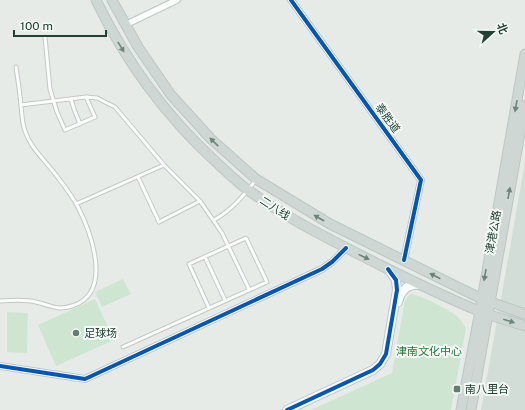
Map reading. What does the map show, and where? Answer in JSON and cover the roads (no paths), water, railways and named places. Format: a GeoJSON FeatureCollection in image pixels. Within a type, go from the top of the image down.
{"type":"FeatureCollection","features":[{"type":"Feature","properties":{"kind":"main road","name":"二八线"},"geometry":{"type":"LineString","coordinates":[[96,0],[111,30],[127,56],[157,99],[199,147],[248,190],[290,218],[388,269],[421,285],[484,307],[525,326]]}},
{"type":"Feature","properties":{"kind":"main road","name":"二八线"},"geometry":{"type":"LineString","coordinates":[[112,0],[125,25],[153,71],[181,107],[210,139],[256,179],[330,224],[470,294],[484,307],[525,314]]}},
{"type":"Feature","properties":{"kind":"main road","name":"津港公路"},"geometry":{"type":"LineString","coordinates":[[484,307],[525,54]]}},
{"type":"Feature","properties":{"kind":"main road","name":"津港公路"},"geometry":{"type":"LineString","coordinates":[[461,410],[475,333],[484,307],[525,105]]}},
{"type":"Feature","properties":{"kind":"main road"},"geometry":{"type":"LineString","coordinates":[[421,285],[432,293],[468,312],[474,320],[475,333]]}},
{"type":"Feature","properties":{"kind":"main road"},"geometry":{"type":"LineString","coordinates":[[471,410],[476,383],[475,363],[484,307]]}},
{"type":"Feature","properties":{"kind":"street"},"geometry":{"type":"LineString","coordinates":[[125,25],[177,0]]}},
{"type":"Feature","properties":{"kind":"street","name":"泰胜道"},"geometry":{"type":"LineString","coordinates":[[292,0],[421,180],[404,260]]}},
{"type":"Feature","properties":{"kind":"street"},"geometry":{"type":"LineString","coordinates":[[0,366],[85,379],[322,269],[332,262],[346,248]]}},
{"type":"Feature","properties":{"kind":"street"},"geometry":{"type":"LineString","coordinates":[[287,410],[373,370],[380,364],[386,354],[397,290],[396,280],[388,269]]}},
{"type":"Feature","properties":{"kind":"street"},"geometry":{"type":"LineString","coordinates":[[296,410],[375,374],[382,368],[389,354],[400,296],[409,286],[417,284],[421,285]]}},
{"type":"Feature","properties":{"kind":"lane"},"geometry":{"type":"LineString","coordinates":[[45,37],[50,89],[57,112],[65,130],[95,117],[86,97]]}},
{"type":"Feature","properties":{"kind":"lane"},"geometry":{"type":"LineString","coordinates":[[0,301],[14,300],[36,302],[51,308],[72,306],[81,302],[90,294],[94,285],[97,270],[91,242],[76,204],[56,175],[34,150],[24,130],[16,67]]}},
{"type":"Feature","properties":{"kind":"lane"},"geometry":{"type":"LineString","coordinates":[[21,105],[86,97],[97,98],[115,107],[164,166],[200,201],[214,220],[249,289]]}},
{"type":"Feature","properties":{"kind":"lane"},"geometry":{"type":"LineString","coordinates":[[71,99],[80,124]]}},
{"type":"Feature","properties":{"kind":"lane"},"geometry":{"type":"LineString","coordinates":[[76,204],[164,166]]}},
{"type":"Feature","properties":{"kind":"lane"},"geometry":{"type":"LineString","coordinates":[[138,177],[159,222],[200,201]]}},
{"type":"Feature","properties":{"kind":"lane"},"geometry":{"type":"LineString","coordinates":[[214,220],[226,213],[248,190],[256,179]]}},
{"type":"Feature","properties":{"kind":"lane"},"geometry":{"type":"LineString","coordinates":[[123,347],[209,308],[224,300],[267,282],[246,238],[189,264],[209,308]]}},
{"type":"Feature","properties":{"kind":"lane"},"geometry":{"type":"LineString","coordinates":[[205,257],[224,300]]}},
{"type":"Feature","properties":{"kind":"place","name":"足球场"},"geometry":{"type":"Point","coordinates":[76,333]}},
{"type":"Feature","properties":{"kind":"place","name":"南八里台"},"geometry":{"type":"Point","coordinates":[457,389]}},
{"type":"Feature","properties":{"kind":"park label","name":"津南文化中心"},"geometry":{"type":"Point","coordinates":[429,351]}}]}
